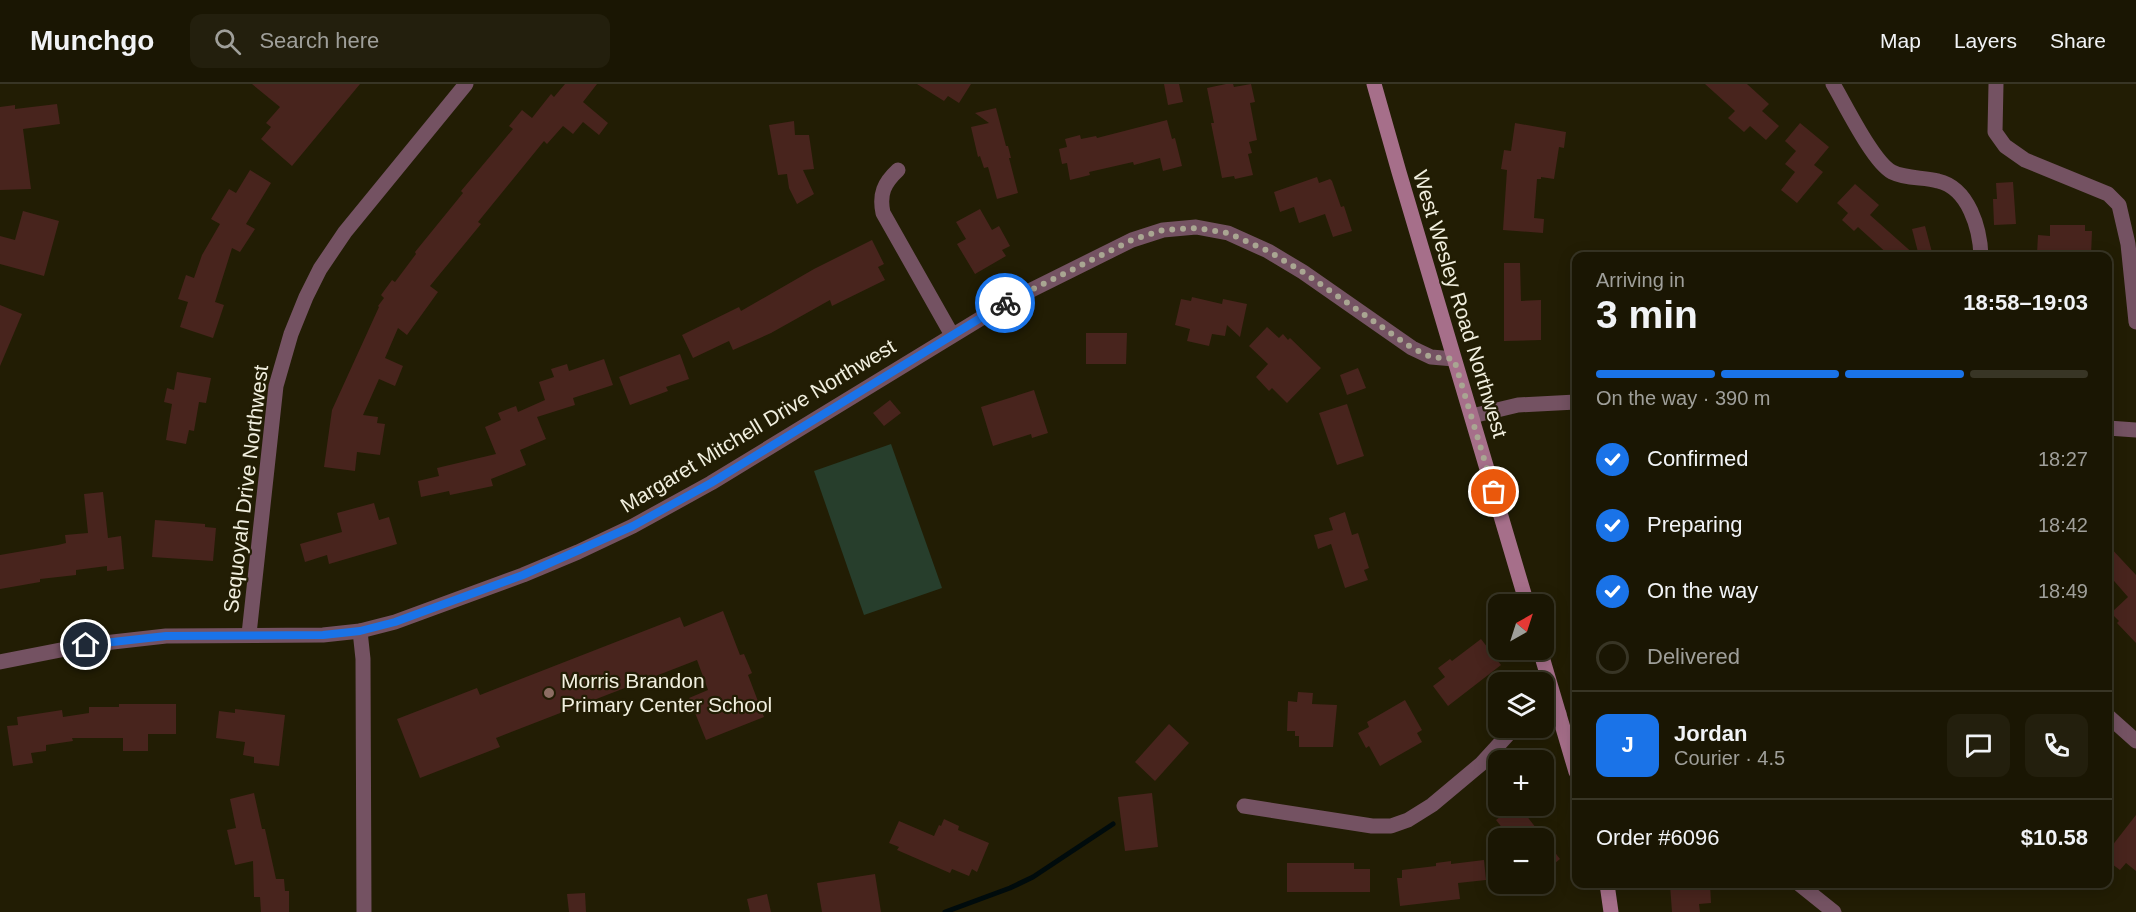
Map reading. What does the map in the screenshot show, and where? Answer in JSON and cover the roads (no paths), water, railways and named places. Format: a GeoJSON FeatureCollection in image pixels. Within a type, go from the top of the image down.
{"type":"FeatureCollection","features":[{"type":"Feature","properties":{"kind":"street","name":"Sequoyah Drive Northwest"},"geometry":{"type":"LineString","coordinates":[[249,634],[276,386],[291,334],[320,269],[345,232],[466,84]]}},
{"type":"Feature","properties":{"kind":"street","name":"West Wesley Road Northwest"},"geometry":{"type":"LineString","coordinates":[[1374,84],[1524,594]]}},
{"type":"Feature","properties":{"kind":"street"},"geometry":{"type":"LineString","coordinates":[[1833,84],[1878,160],[1892,172],[1919,179],[1940,181],[1960,194],[1976,221],[1980,252]]}},
{"type":"Feature","properties":{"kind":"street"},"geometry":{"type":"LineString","coordinates":[[1995,84],[1995,132],[2005,146],[2025,160],[2108,194],[2120,205],[2128,244],[2136,322]]}},
{"type":"Feature","properties":{"kind":"street"},"geometry":{"type":"LineString","coordinates":[[897,170],[882,190],[883,213],[952,335]]}},
{"type":"Feature","properties":{"kind":"street","name":"Margaret Mitchell Drive Northwest"},"geometry":{"type":"LineString","coordinates":[[0,662],[86,645],[166,636],[323,635],[360,631],[395,622],[523,575],[633,526],[711,483],[1011,300],[1132,240],[1163,230],[1196,228],[1228,233],[1268,251],[1303,272],[1412,348],[1431,357],[1454,359]]}},
{"type":"Feature","properties":{"kind":"street"},"geometry":{"type":"LineString","coordinates":[[1472,416],[1518,405],[1572,402]]}},
{"type":"Feature","properties":{"kind":"street"},"geometry":{"type":"LineString","coordinates":[[2112,428],[2136,430]]}},
{"type":"Feature","properties":{"kind":"street"},"geometry":{"type":"LineString","coordinates":[[360,631],[363,659],[364,912]]}},
{"type":"Feature","properties":{"kind":"street"},"geometry":{"type":"LineString","coordinates":[[1543,660],[1572,758]]}},
{"type":"Feature","properties":{"kind":"street"},"geometry":{"type":"LineString","coordinates":[[1554,714],[1559,714]]}},
{"type":"Feature","properties":{"kind":"street"},"geometry":{"type":"LineString","coordinates":[[2112,720],[2136,741]]}},
{"type":"Feature","properties":{"kind":"street"},"geometry":{"type":"LineString","coordinates":[[1244,806],[1372,826],[1391,825],[1408,820],[1455,787],[1505,738]]}},
{"type":"Feature","properties":{"kind":"street"},"geometry":{"type":"LineString","coordinates":[[1607,888],[1611,912]]}},
{"type":"Feature","properties":{"kind":"street"},"geometry":{"type":"LineString","coordinates":[[1804,888],[1834,912]]}},
{"type":"Feature","properties":{"kind":"waterway"},"geometry":{"type":"LineString","coordinates":[[945,912],[1033,877],[1113,824]]}},
{"type":"Feature","properties":{"kind":"place","name":"Morris Brandon Primary Center School"},"geometry":{"type":"Point","coordinates":[549,693]}}]}
